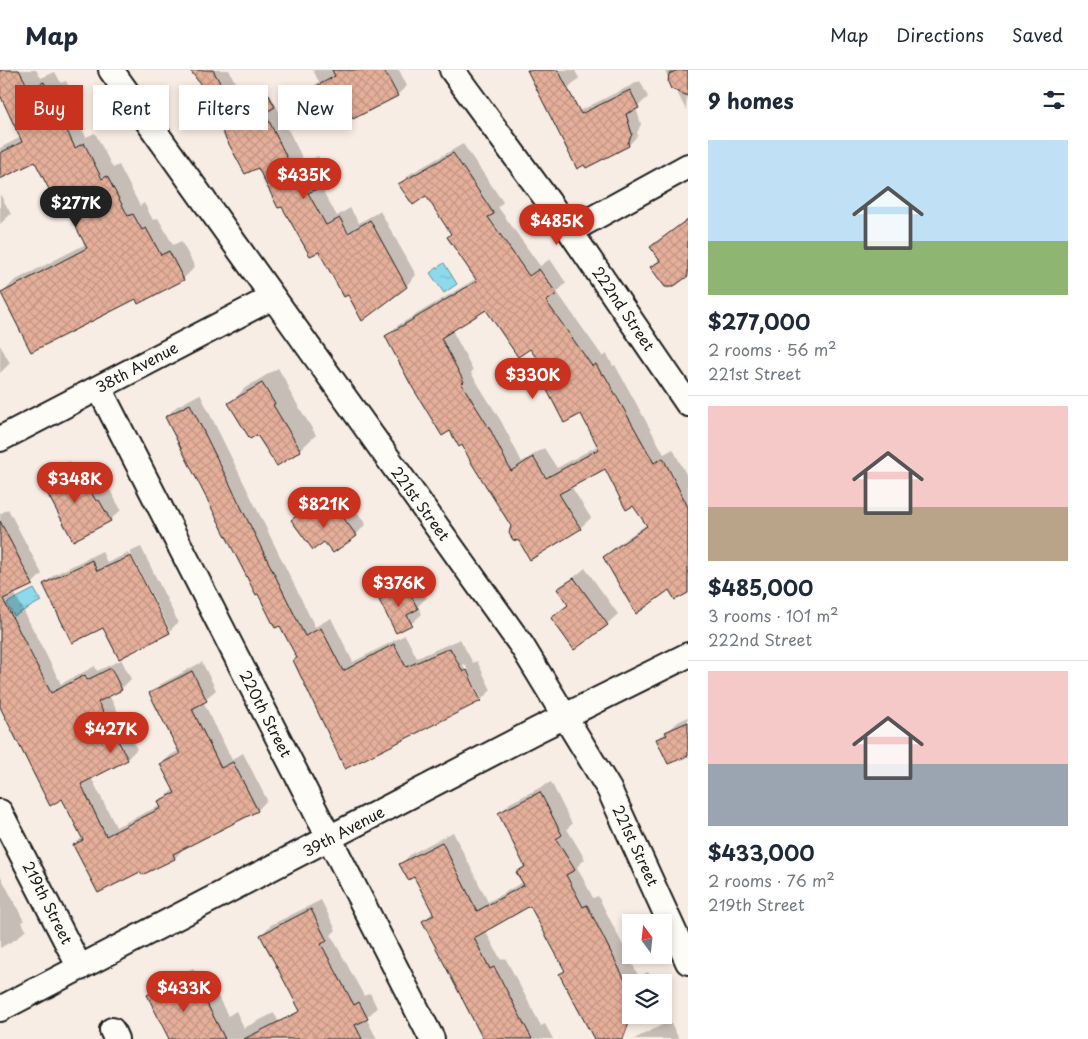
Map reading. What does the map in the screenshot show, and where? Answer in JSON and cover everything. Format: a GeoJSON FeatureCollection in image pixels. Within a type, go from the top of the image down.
{"type":"FeatureCollection","features":[{"type":"Feature","properties":{"kind":"street","name":"221st Street"},"geometry":{"type":"LineString","coordinates":[[112,70],[522,646],[567,716],[609,789],[688,962]]}},
{"type":"Feature","properties":{"kind":"street","name":"222nd Street"},"geometry":{"type":"LineString","coordinates":[[452,70],[570,231],[688,404]]}},
{"type":"Feature","properties":{"kind":"street"},"geometry":{"type":"LineString","coordinates":[[570,231],[688,166]]}},
{"type":"Feature","properties":{"kind":"street","name":"38th Avenue"},"geometry":{"type":"LineString","coordinates":[[0,440],[273,297]]}},
{"type":"Feature","properties":{"kind":"street","name":"220th Street"},"geometry":{"type":"LineString","coordinates":[[99,388],[432,1039]]}},
{"type":"Feature","properties":{"kind":"street","name":"39th Avenue"},"geometry":{"type":"LineString","coordinates":[[0,1009],[688,655]]}},
{"type":"Feature","properties":{"kind":"street","name":"219th Street"},"geometry":{"type":"LineString","coordinates":[[0,812],[80,968]]}},
{"type":"Feature","properties":{"kind":"water"},"geometry":{"type":"Polygon","coordinates":[[[444,263],[457,284],[444,293],[430,273],[444,263]]]}},
{"type":"Feature","properties":{"kind":"water"},"geometry":{"type":"Polygon","coordinates":[[[34,589],[41,601],[14,616],[7,603],[34,589]]]}},
{"type":"Feature","properties":{"kind":"building"},"geometry":{"type":"Polygon","coordinates":[[[0,70],[19,70],[27,85],[15,85],[15,127],[0,95],[0,70]]]}},
{"type":"Feature","properties":{"kind":"building"},"geometry":{"type":"Polygon","coordinates":[[[190,70],[213,70],[221,85],[201,85],[190,70]]]}},
{"type":"Feature","properties":{"kind":"building"},"geometry":{"type":"Polygon","coordinates":[[[332,70],[384,70],[398,96],[353,119],[352,85],[319,85],[335,76],[332,70]]]}},
{"type":"Feature","properties":{"kind":"building"},"geometry":{"type":"Polygon","coordinates":[[[527,70],[558,70],[581,114],[630,90],[639,108],[626,114],[632,134],[628,143],[629,146],[586,168],[584,165],[577,169],[527,70]]]}},
{"type":"Feature","properties":{"kind":"building"},"geometry":{"type":"Polygon","coordinates":[[[678,70],[688,70],[688,96],[671,89],[668,82],[669,74],[678,70]]]}},
{"type":"Feature","properties":{"kind":"building"},"geometry":{"type":"Polygon","coordinates":[[[268,94],[275,107],[268,111],[268,94]]]}},
{"type":"Feature","properties":{"kind":"building"},"geometry":{"type":"Polygon","coordinates":[[[268,119],[294,172],[308,165],[319,188],[308,193],[326,225],[340,218],[348,233],[370,220],[407,287],[362,321],[348,295],[344,297],[319,252],[310,256],[282,207],[278,208],[258,168],[245,174],[221,130],[268,130],[268,119]]]}},
{"type":"Feature","properties":{"kind":"building"},"geometry":{"type":"Polygon","coordinates":[[[16,130],[67,130],[75,148],[84,143],[102,179],[107,176],[128,216],[133,214],[142,230],[146,228],[161,255],[169,251],[184,280],[138,304],[136,299],[31,352],[1,293],[87,248],[56,190],[51,193],[35,162],[0,179],[0,153],[22,142],[16,130]]]}},
{"type":"Feature","properties":{"kind":"building"},"geometry":{"type":"Polygon","coordinates":[[[453,153],[494,214],[488,217],[529,276],[539,269],[557,294],[546,301],[592,366],[596,364],[602,375],[604,374],[654,463],[663,458],[688,507],[688,593],[675,600],[669,590],[636,614],[603,557],[647,526],[633,506],[626,510],[605,469],[559,494],[581,529],[530,560],[519,541],[513,540],[509,533],[511,526],[462,445],[459,447],[450,431],[442,436],[411,385],[385,336],[477,281],[447,237],[451,234],[426,196],[413,205],[398,184],[453,153]],[[486,310],[441,338],[464,382],[461,383],[491,431],[511,471],[533,457],[546,478],[599,449],[581,414],[564,423],[547,390],[556,385],[530,349],[518,357],[486,310]]]}},
{"type":"Feature","properties":{"kind":"building"},"geometry":{"type":"Polygon","coordinates":[[[688,219],[688,276],[673,287],[665,287],[650,267],[660,261],[650,247],[688,219]]]}},
{"type":"Feature","properties":{"kind":"building"},"geometry":{"type":"Polygon","coordinates":[[[262,383],[301,451],[277,466],[257,435],[250,439],[228,403],[262,383]]]}},
{"type":"Feature","properties":{"kind":"building"},"geometry":{"type":"Polygon","coordinates":[[[190,404],[305,636],[321,628],[343,671],[394,644],[406,667],[450,648],[463,672],[467,670],[481,701],[345,769],[293,660],[297,658],[280,626],[275,628],[258,594],[256,595],[165,417],[190,404]]]}},
{"type":"Feature","properties":{"kind":"building"},"geometry":{"type":"Polygon","coordinates":[[[59,471],[64,480],[80,472],[96,501],[99,500],[111,521],[73,541],[40,480],[59,471]]]}},
{"type":"Feature","properties":{"kind":"building"},"geometry":{"type":"Polygon","coordinates":[[[313,504],[322,517],[335,507],[357,536],[333,553],[324,542],[313,550],[291,520],[313,504]]]}},
{"type":"Feature","properties":{"kind":"building"},"geometry":{"type":"Polygon","coordinates":[[[0,521],[33,585],[3,599],[51,693],[85,675],[87,680],[111,668],[122,690],[98,702],[128,760],[81,784],[106,836],[161,808],[158,801],[175,793],[160,764],[180,754],[149,693],[192,671],[207,701],[192,709],[221,768],[233,762],[258,811],[173,854],[175,859],[142,875],[140,872],[98,893],[73,845],[83,840],[62,799],[50,806],[0,707],[0,521]]]}},
{"type":"Feature","properties":{"kind":"building"},"geometry":{"type":"Polygon","coordinates":[[[131,556],[170,633],[119,659],[103,628],[72,643],[43,584],[92,560],[97,571],[131,556]]]}},
{"type":"Feature","properties":{"kind":"building"},"geometry":{"type":"Polygon","coordinates":[[[574,578],[608,625],[574,650],[551,618],[568,605],[557,589],[574,578]]]}},
{"type":"Feature","properties":{"kind":"building"},"geometry":{"type":"Polygon","coordinates":[[[406,586],[418,609],[407,615],[412,625],[396,633],[379,600],[406,586]]]}},
{"type":"Feature","properties":{"kind":"building"},"geometry":{"type":"Polygon","coordinates":[[[688,722],[688,756],[668,764],[656,739],[667,735],[665,732],[688,722]]]}},
{"type":"Feature","properties":{"kind":"building"},"geometry":{"type":"Polygon","coordinates":[[[540,792],[562,835],[556,839],[575,870],[566,875],[583,907],[587,905],[622,974],[622,1024],[629,1024],[623,1039],[594,1039],[559,974],[565,971],[530,906],[474,938],[490,969],[494,967],[532,1039],[483,1039],[422,921],[434,915],[414,877],[408,880],[399,864],[442,842],[477,911],[524,885],[516,872],[525,867],[498,813],[540,792]]]}},
{"type":"Feature","properties":{"kind":"building"},"geometry":{"type":"Polygon","coordinates":[[[311,909],[327,941],[321,944],[354,1005],[359,1002],[368,1019],[355,1025],[362,1039],[244,1039],[300,1011],[260,935],[311,909]]]}},
{"type":"Feature","properties":{"kind":"building"},"geometry":{"type":"Polygon","coordinates":[[[183,977],[191,992],[199,988],[225,1039],[169,1039],[147,995],[183,977]]]}}]}
